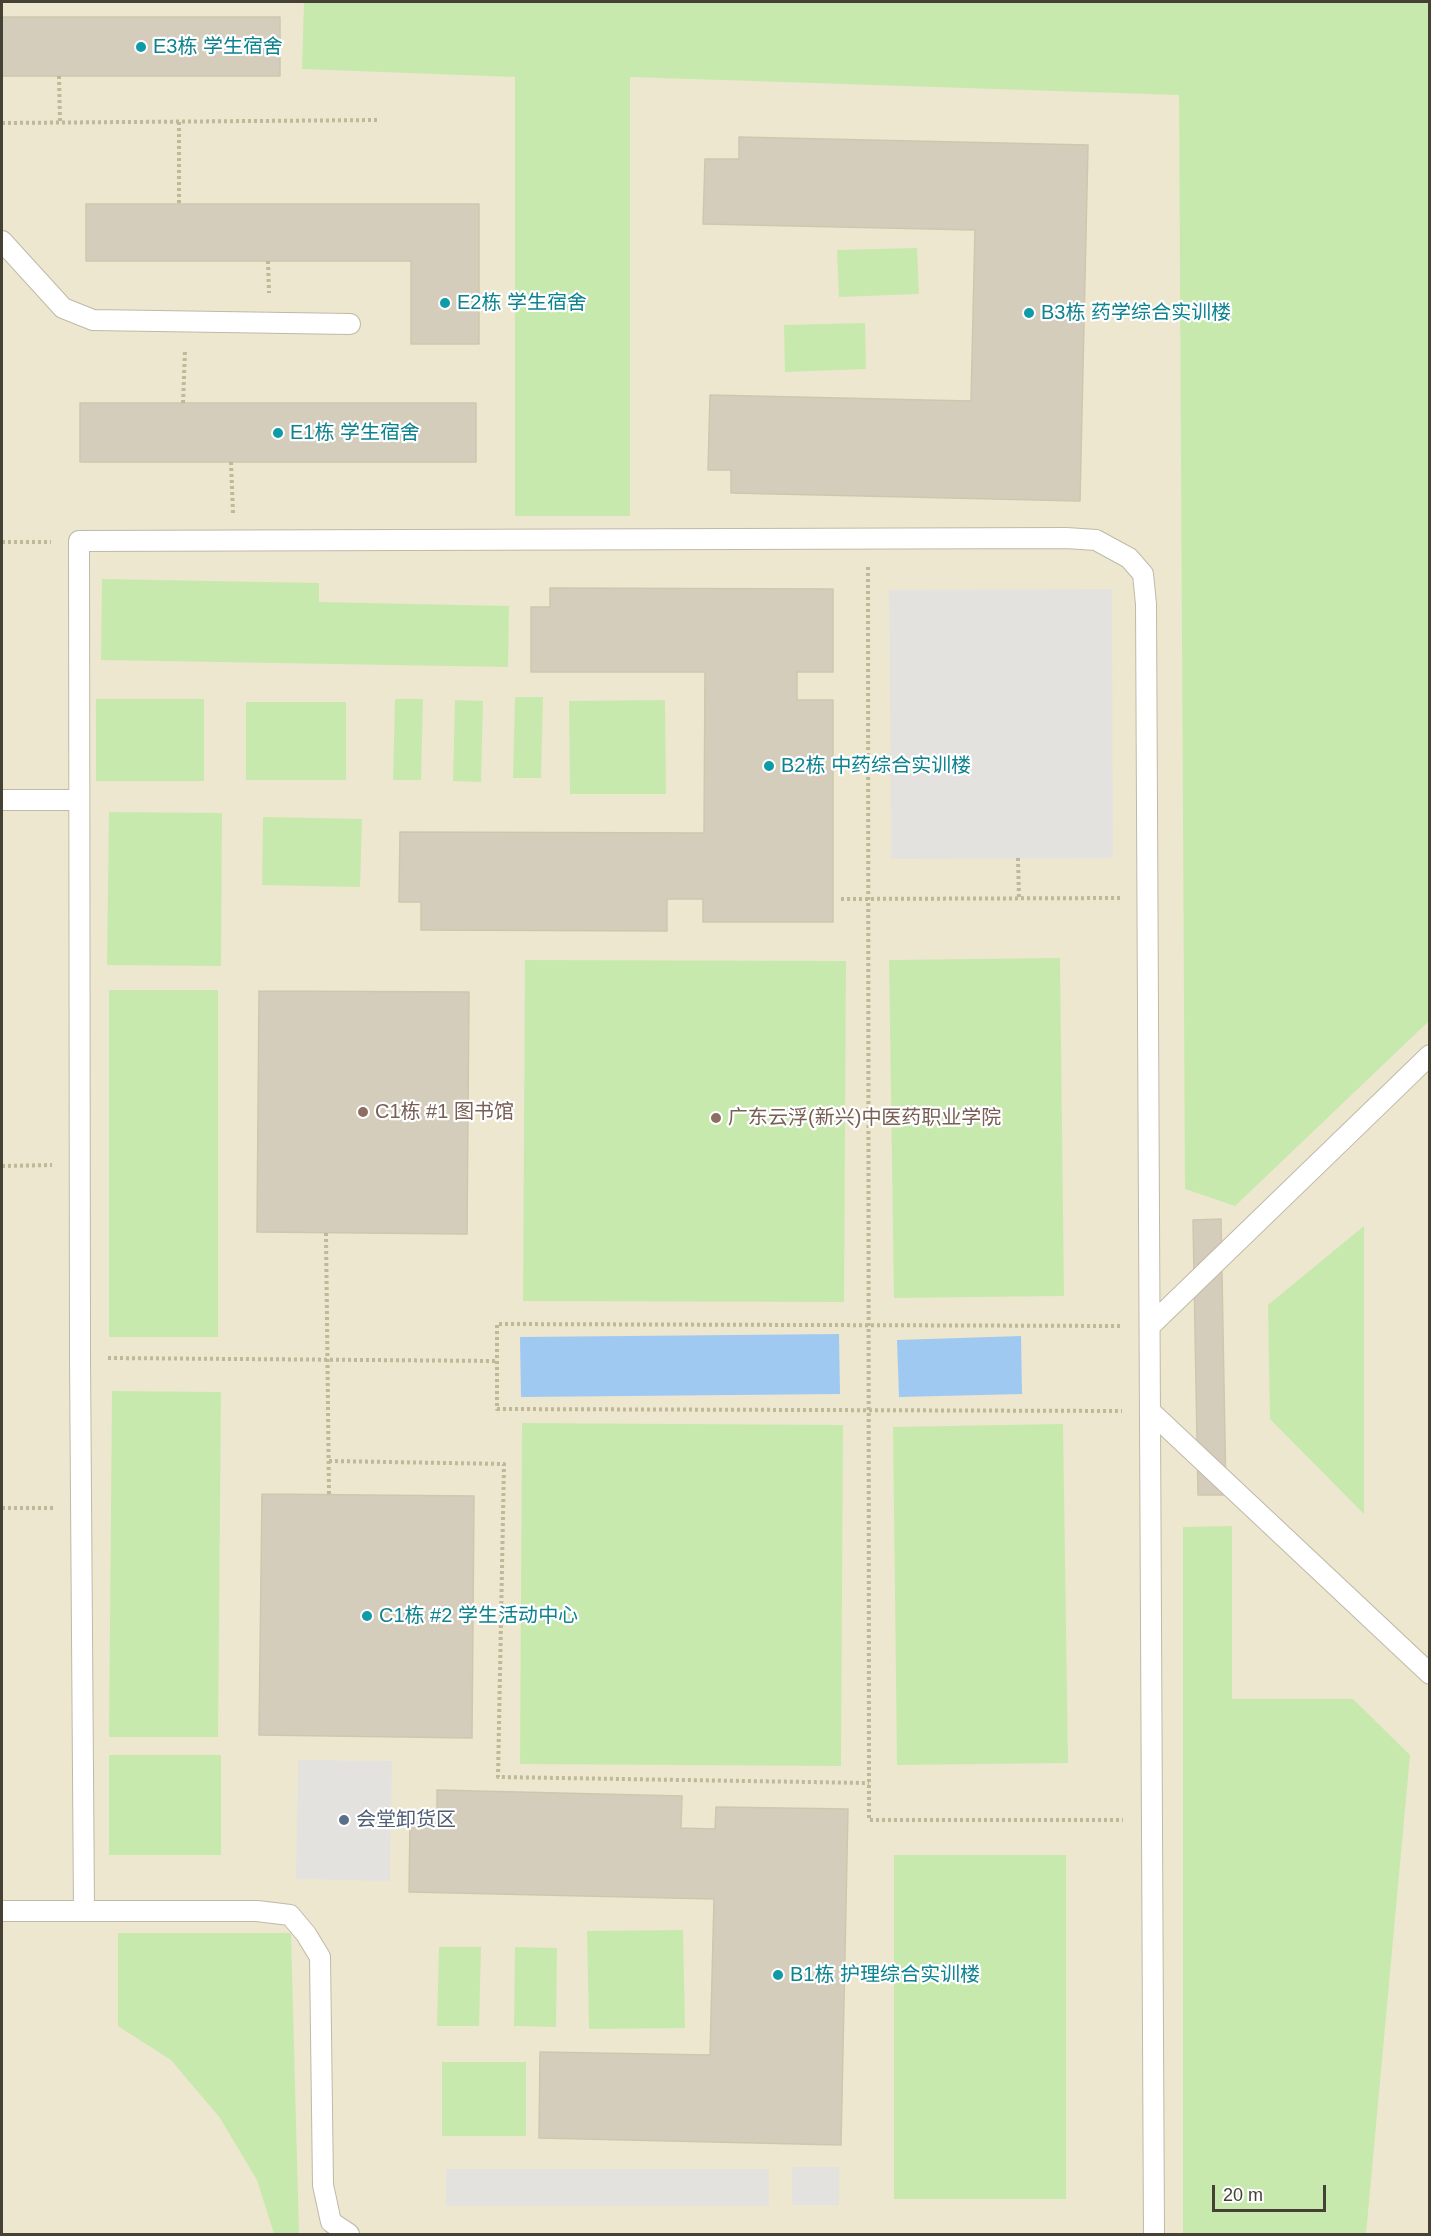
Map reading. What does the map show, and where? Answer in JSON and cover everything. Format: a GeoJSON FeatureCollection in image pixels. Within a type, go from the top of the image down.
{"type":"FeatureCollection","features":[{"type":"Feature","properties":{"kind":"lane"},"geometry":{"type":"LineString","coordinates":[[2,241],[63,308],[93,320],[350,324]]}},
{"type":"Feature","properties":{"kind":"lane"},"geometry":{"type":"LineString","coordinates":[[84,1911],[80,1358],[79,542],[1066,538],[1096,540],[1128,558],[1143,574],[1146,604],[1154,2235]]}},
{"type":"Feature","properties":{"kind":"lane"},"geometry":{"type":"LineString","coordinates":[[2,800],[78,800]]}},
{"type":"Feature","properties":{"kind":"lane"},"geometry":{"type":"LineString","coordinates":[[1150,1326],[1430,1055]]}},
{"type":"Feature","properties":{"kind":"lane"},"geometry":{"type":"LineString","coordinates":[[1150,1411],[1430,1674]]}},
{"type":"Feature","properties":{"kind":"lane"},"geometry":{"type":"LineString","coordinates":[[2,1911],[257,1911],[290,1915],[306,1934],[320,1957],[323,2185],[331,2222],[349,2235]]}},
{"type":"Feature","properties":{"kind":"path"},"geometry":{"type":"LineString","coordinates":[[58,76],[60,123]]}},
{"type":"Feature","properties":{"kind":"path"},"geometry":{"type":"LineString","coordinates":[[2,123],[379,120]]}},
{"type":"Feature","properties":{"kind":"path"},"geometry":{"type":"LineString","coordinates":[[179,122],[179,204]]}},
{"type":"Feature","properties":{"kind":"path"},"geometry":{"type":"LineString","coordinates":[[183,403],[185,323]]}},
{"type":"Feature","properties":{"kind":"path"},"geometry":{"type":"LineString","coordinates":[[231,462],[234,541]]}},
{"type":"Feature","properties":{"kind":"path"},"geometry":{"type":"LineString","coordinates":[[868,539],[869,1820],[1152,1820]]}},
{"type":"Feature","properties":{"kind":"path"},"geometry":{"type":"LineString","coordinates":[[2,542],[79,542]]}},
{"type":"Feature","properties":{"kind":"path"},"geometry":{"type":"LineString","coordinates":[[1018,858],[1019,898]]}},
{"type":"Feature","properties":{"kind":"path"},"geometry":{"type":"LineString","coordinates":[[841,899],[1148,898]]}},
{"type":"Feature","properties":{"kind":"path"},"geometry":{"type":"LineString","coordinates":[[2,1166],[80,1165]]}},
{"type":"Feature","properties":{"kind":"path"},"geometry":{"type":"LineString","coordinates":[[326,1233],[329,1495]]}},
{"type":"Feature","properties":{"kind":"path"},"geometry":{"type":"LineString","coordinates":[[1150,1326],[497,1324],[497,1409],[1150,1411]]}},
{"type":"Feature","properties":{"kind":"path"},"geometry":{"type":"LineString","coordinates":[[80,1358],[497,1361]]}},
{"type":"Feature","properties":{"kind":"path"},"geometry":{"type":"LineString","coordinates":[[329,1461],[504,1464],[498,1777],[869,1783]]}},
{"type":"Feature","properties":{"kind":"path"},"geometry":{"type":"LineString","coordinates":[[2,1508],[81,1508]]}},
{"type":"Feature","properties":{"kind":"shaded area","name":"广东云浮(新兴)中医药职业学院"},"geometry":{"type":"Polygon","coordinates":[[[2,2],[1429,2],[1429,2234],[2,2234],[2,2]]]}},
{"type":"Feature","properties":{"kind":"shaded area"},"geometry":{"type":"Polygon","coordinates":[[[1112,589],[1113,858],[891,859],[889,590],[1112,589]]]}},
{"type":"Feature","properties":{"kind":"shaded area","name":"会堂卸货区"},"geometry":{"type":"Polygon","coordinates":[[[298,1760],[392,1761],[390,1881],[296,1879],[298,1760]]]}},
{"type":"Feature","properties":{"kind":"shaded area"},"geometry":{"type":"Polygon","coordinates":[[[792,2167],[839,2167],[839,2205],[792,2205],[792,2167]]]}},
{"type":"Feature","properties":{"kind":"shaded area"},"geometry":{"type":"Polygon","coordinates":[[[446,2169],[769,2169],[769,2206],[446,2206],[446,2169]]]}},
{"type":"Feature","properties":{"kind":"green space"},"geometry":{"type":"Polygon","coordinates":[[[304,2],[1429,2],[1429,1021],[1235,1206],[1185,1189],[1179,95],[630,77],[630,516],[515,516],[515,77],[302,69],[304,2]]]}},
{"type":"Feature","properties":{"kind":"green space"},"geometry":{"type":"Polygon","coordinates":[[[917,248],[919,294],[839,297],[837,250],[917,248]]]}},
{"type":"Feature","properties":{"kind":"green space"},"geometry":{"type":"Polygon","coordinates":[[[865,323],[866,369],[785,372],[784,325],[865,323]]]}},
{"type":"Feature","properties":{"kind":"green space"},"geometry":{"type":"Polygon","coordinates":[[[102,579],[319,583],[319,602],[509,606],[508,667],[101,660],[102,579]]]}},
{"type":"Feature","properties":{"kind":"green space"},"geometry":{"type":"Polygon","coordinates":[[[515,697],[543,697],[541,778],[513,778],[515,697]]]}},
{"type":"Feature","properties":{"kind":"green space"},"geometry":{"type":"Polygon","coordinates":[[[96,699],[204,699],[204,781],[96,781],[96,699]]]}},
{"type":"Feature","properties":{"kind":"green space"},"geometry":{"type":"Polygon","coordinates":[[[395,699],[423,699],[421,780],[393,780],[395,699]]]}},
{"type":"Feature","properties":{"kind":"green space"},"geometry":{"type":"Polygon","coordinates":[[[455,700],[483,701],[481,782],[453,781],[455,700]]]}},
{"type":"Feature","properties":{"kind":"green space"},"geometry":{"type":"Polygon","coordinates":[[[665,700],[666,794],[570,794],[569,701],[665,700]]]}},
{"type":"Feature","properties":{"kind":"green space"},"geometry":{"type":"Polygon","coordinates":[[[246,702],[346,702],[346,780],[246,780],[246,702]]]}},
{"type":"Feature","properties":{"kind":"green space"},"geometry":{"type":"Polygon","coordinates":[[[109,812],[222,813],[221,966],[107,965],[109,812]]]}},
{"type":"Feature","properties":{"kind":"green space"},"geometry":{"type":"Polygon","coordinates":[[[263,817],[362,819],[360,887],[262,885],[263,817]]]}},
{"type":"Feature","properties":{"kind":"green space"},"geometry":{"type":"Polygon","coordinates":[[[1060,958],[1064,1296],[894,1298],[889,960],[1060,958]]]}},
{"type":"Feature","properties":{"kind":"green space"},"geometry":{"type":"Polygon","coordinates":[[[525,960],[846,961],[844,1302],[523,1301],[525,960]]]}},
{"type":"Feature","properties":{"kind":"green space"},"geometry":{"type":"Polygon","coordinates":[[[109,990],[218,990],[218,1337],[109,1337],[109,990]]]}},
{"type":"Feature","properties":{"kind":"green space"},"geometry":{"type":"Polygon","coordinates":[[[1364,1226],[1364,1514],[1270,1419],[1268,1305],[1364,1226]]]}},
{"type":"Feature","properties":{"kind":"green space"},"geometry":{"type":"Polygon","coordinates":[[[112,1391],[221,1392],[218,1737],[109,1737],[112,1391]]]}},
{"type":"Feature","properties":{"kind":"green space"},"geometry":{"type":"Polygon","coordinates":[[[522,1423],[843,1425],[841,1766],[520,1764],[522,1423]]]}},
{"type":"Feature","properties":{"kind":"green space"},"geometry":{"type":"Polygon","coordinates":[[[1063,1424],[1068,1763],[897,1765],[893,1427],[1063,1424]]]}},
{"type":"Feature","properties":{"kind":"green space"},"geometry":{"type":"Polygon","coordinates":[[[1232,1526],[1232,1699],[1353,1699],[1410,1755],[1366,2234],[1183,2234],[1183,1527],[1232,1526]]]}},
{"type":"Feature","properties":{"kind":"green space"},"geometry":{"type":"Polygon","coordinates":[[[109,1755],[221,1755],[221,1855],[109,1855],[109,1755]]]}},
{"type":"Feature","properties":{"kind":"green space"},"geometry":{"type":"Polygon","coordinates":[[[894,1855],[1066,1855],[1066,2199],[894,2199],[894,1855]]]}},
{"type":"Feature","properties":{"kind":"green space"},"geometry":{"type":"Polygon","coordinates":[[[683,1930],[685,2028],[589,2029],[587,1931],[683,1930]]]}},
{"type":"Feature","properties":{"kind":"green space"},"geometry":{"type":"Polygon","coordinates":[[[118,1933],[291,1933],[299,2234],[274,2234],[257,2180],[220,2118],[171,2060],[118,2026],[118,1933]]]}},
{"type":"Feature","properties":{"kind":"green space"},"geometry":{"type":"Polygon","coordinates":[[[439,1947],[481,1947],[479,2026],[437,2026],[439,1947]]]}},
{"type":"Feature","properties":{"kind":"green space"},"geometry":{"type":"Polygon","coordinates":[[[515,1947],[557,1948],[556,2027],[514,2026],[515,1947]]]}},
{"type":"Feature","properties":{"kind":"green space"},"geometry":{"type":"Polygon","coordinates":[[[442,2062],[526,2062],[526,2136],[442,2136],[442,2062]]]}},
{"type":"Feature","properties":{"kind":"water"},"geometry":{"type":"Polygon","coordinates":[[[839,1334],[840,1394],[521,1397],[520,1337],[839,1334]]]}},
{"type":"Feature","properties":{"kind":"water"},"geometry":{"type":"Polygon","coordinates":[[[1021,1336],[1022,1394],[899,1397],[897,1340],[1021,1336]]]}},
{"type":"Feature","properties":{"kind":"building","name":"E3栋 学生宿舍"},"geometry":{"type":"Polygon","coordinates":[[[2,17],[280,17],[280,76],[2,76],[2,17]]]}},
{"type":"Feature","properties":{"kind":"building","name":"B3栋 药学综合实训楼"},"geometry":{"type":"Polygon","coordinates":[[[739,137],[1088,145],[1080,501],[731,493],[731,470],[708,470],[710,395],[971,401],[975,230],[703,224],[705,159],[739,159],[739,137]]]}},
{"type":"Feature","properties":{"kind":"building","name":"E2栋 学生宿舍"},"geometry":{"type":"Polygon","coordinates":[[[86,204],[479,204],[479,344],[411,344],[411,261],[86,261],[86,204]]]}},
{"type":"Feature","properties":{"kind":"building","name":"E1栋 学生宿舍"},"geometry":{"type":"Polygon","coordinates":[[[80,403],[476,403],[476,462],[80,462],[80,403]]]}},
{"type":"Feature","properties":{"kind":"building","name":"B2栋 中药综合实训楼"},"geometry":{"type":"Polygon","coordinates":[[[550,588],[833,589],[833,672],[797,672],[797,700],[833,700],[833,922],[703,922],[703,899],[667,899],[667,931],[421,930],[421,902],[399,902],[400,832],[704,833],[705,672],[531,672],[531,607],[550,607],[550,588]]]}},
{"type":"Feature","properties":{"kind":"building","name":"C1栋 #1 图书馆"},"geometry":{"type":"Polygon","coordinates":[[[259,991],[469,992],[467,1234],[257,1232],[259,991]]]}},
{"type":"Feature","properties":{"kind":"building"},"geometry":{"type":"Polygon","coordinates":[[[1221,1219],[1226,1495],[1198,1495],[1193,1220],[1221,1219]]]}},
{"type":"Feature","properties":{"kind":"building","name":"C1栋 #2 学生活动中心"},"geometry":{"type":"Polygon","coordinates":[[[262,1494],[474,1496],[472,1738],[259,1735],[262,1494]]]}},
{"type":"Feature","properties":{"kind":"building","name":"B1栋 护理综合实训楼"},"geometry":{"type":"Polygon","coordinates":[[[437,1790],[682,1796],[681,1828],[715,1829],[716,1807],[848,1809],[841,2145],[539,2138],[540,2052],[710,2055],[714,1899],[409,1892],[410,1822],[437,1823],[437,1790]]]}},
{"type":"Feature","properties":{"kind":"place","name":"E3栋 学生宿舍"},"geometry":{"type":"Point","coordinates":[141,47]}},
{"type":"Feature","properties":{"kind":"place","name":"E2栋 学生宿舍"},"geometry":{"type":"Point","coordinates":[445,303]}},
{"type":"Feature","properties":{"kind":"place","name":"B3栋 药学综合实训楼"},"geometry":{"type":"Point","coordinates":[1029,313]}},
{"type":"Feature","properties":{"kind":"place","name":"E1栋 学生宿舍"},"geometry":{"type":"Point","coordinates":[278,433]}},
{"type":"Feature","properties":{"kind":"place","name":"B2栋 中药综合实训楼"},"geometry":{"type":"Point","coordinates":[769,766]}},
{"type":"Feature","properties":{"kind":"place","name":"C1栋 #1 图书馆"},"geometry":{"type":"Point","coordinates":[363,1112]}},
{"type":"Feature","properties":{"kind":"place","name":"广东云浮(新兴)中医药职业学院"},"geometry":{"type":"Point","coordinates":[716,1118]}},
{"type":"Feature","properties":{"kind":"place","name":"C1栋 #2 学生活动中心"},"geometry":{"type":"Point","coordinates":[367,1616]}},
{"type":"Feature","properties":{"kind":"place","name":"会堂卸货区"},"geometry":{"type":"Point","coordinates":[344,1820]}},
{"type":"Feature","properties":{"kind":"place","name":"B1栋 护理综合实训楼"},"geometry":{"type":"Point","coordinates":[778,1975]}}]}
